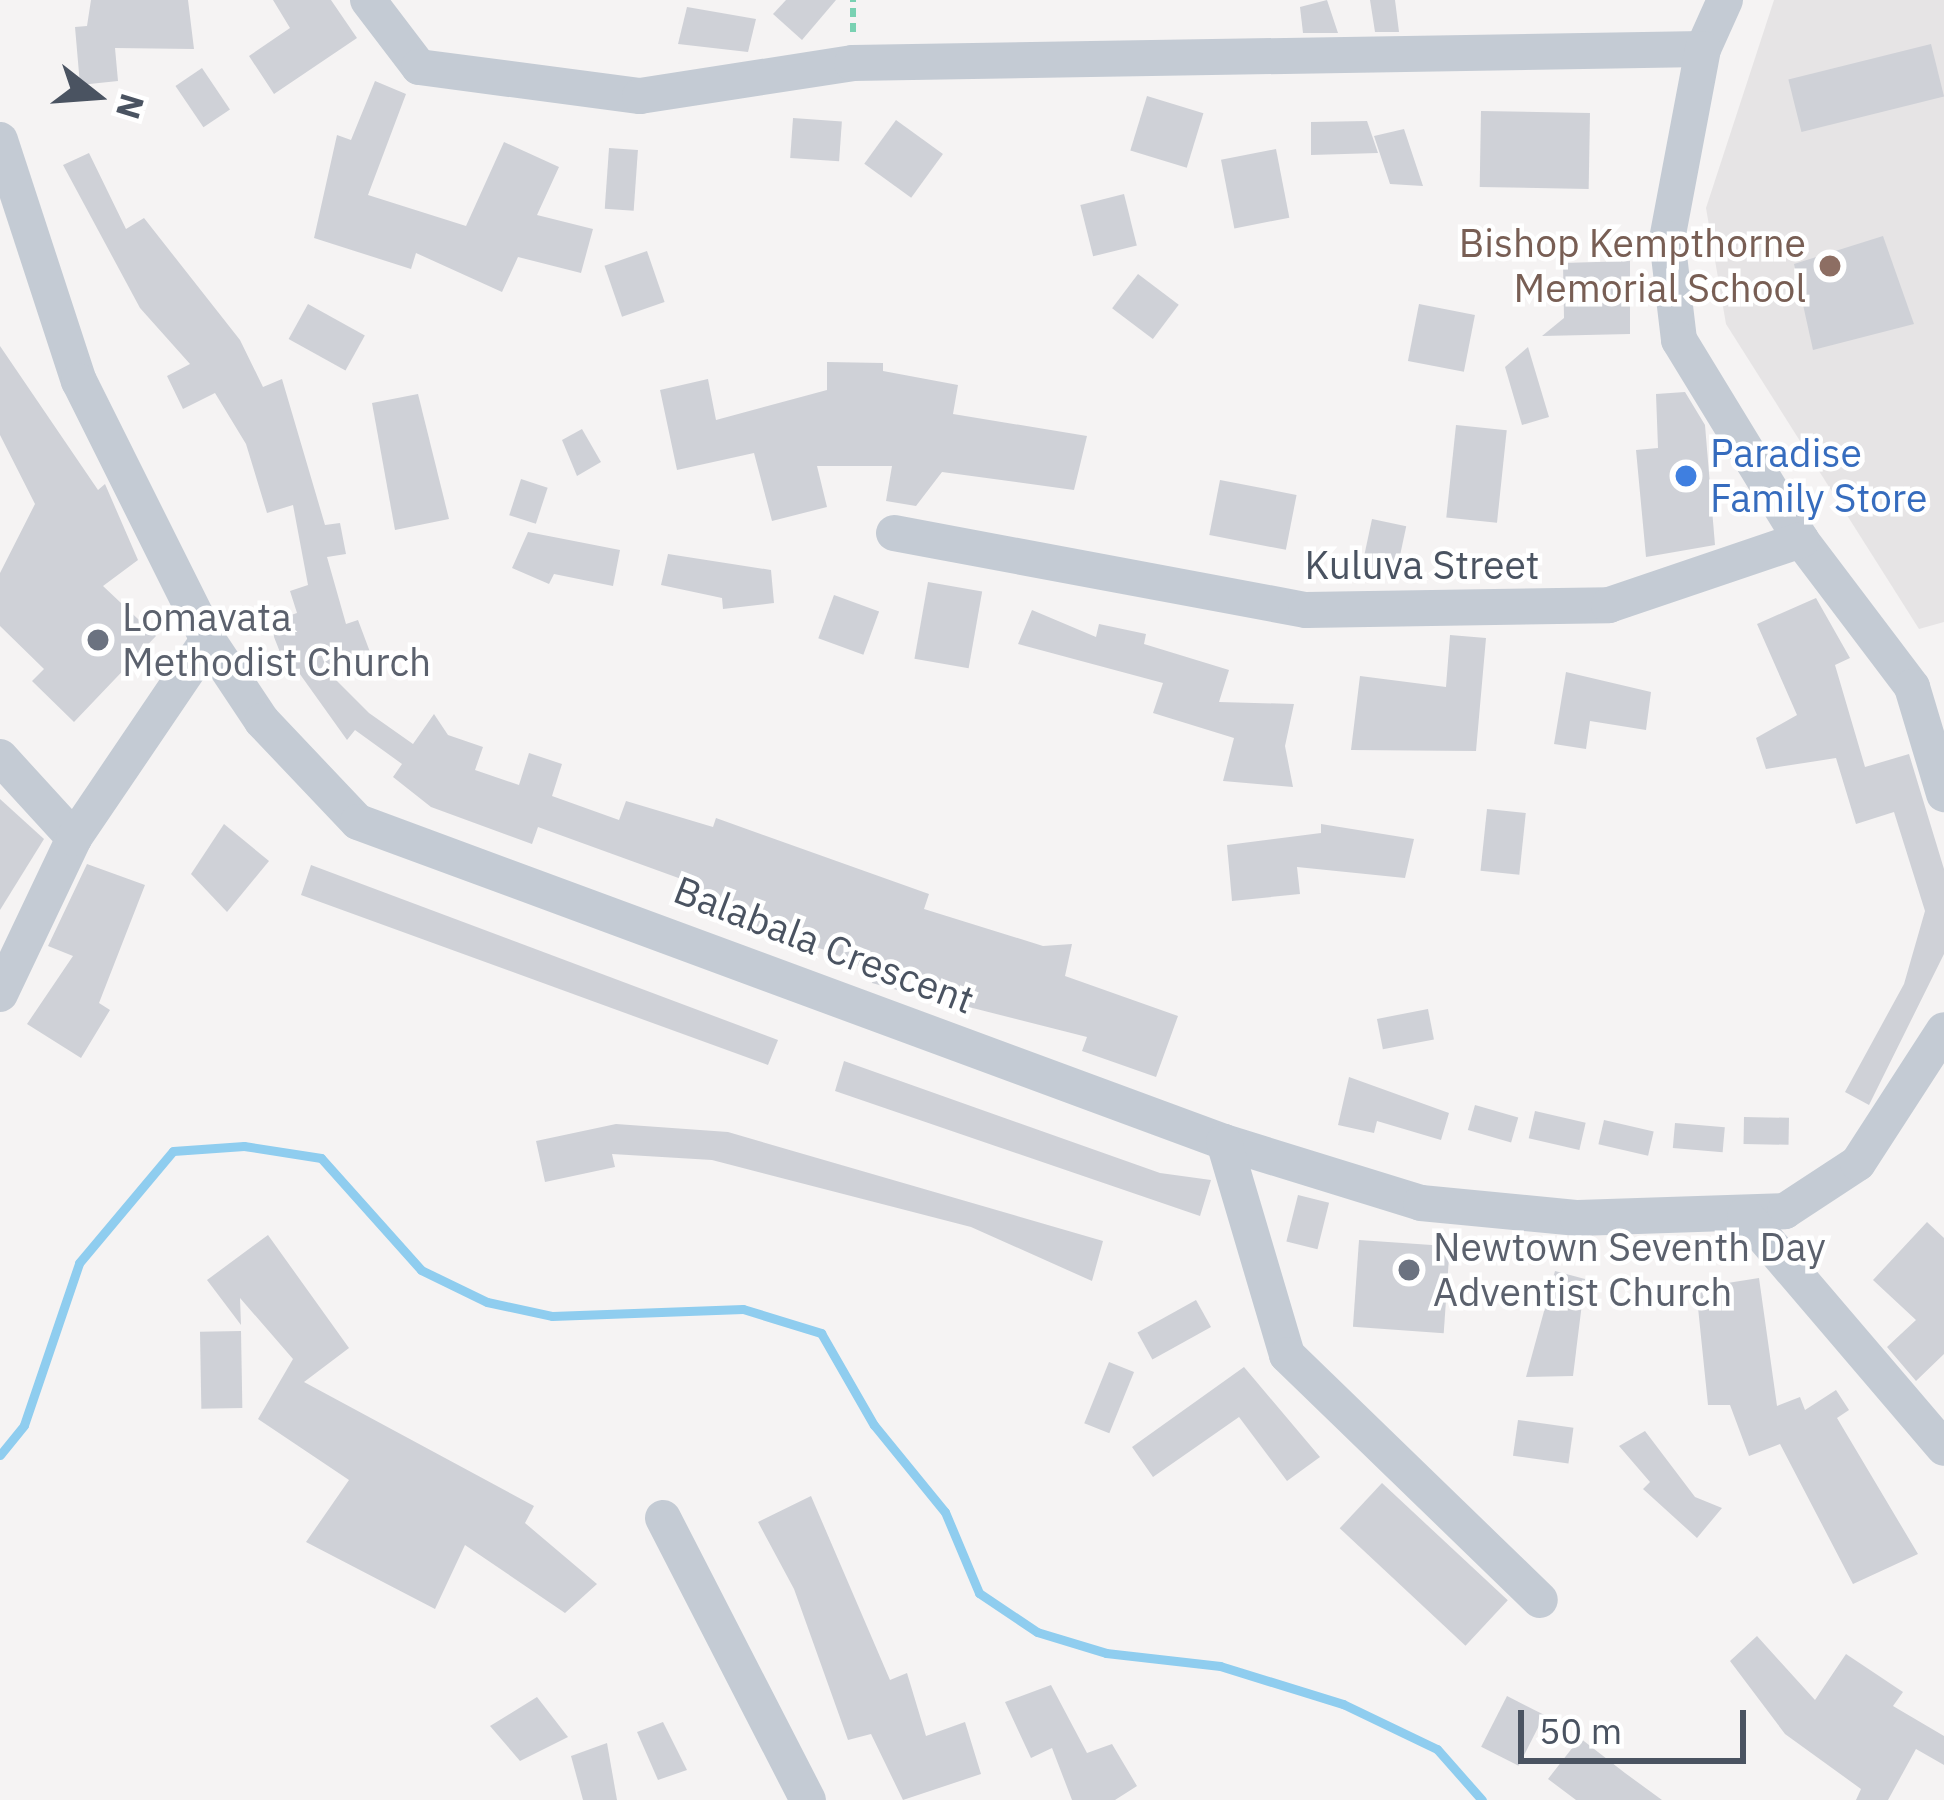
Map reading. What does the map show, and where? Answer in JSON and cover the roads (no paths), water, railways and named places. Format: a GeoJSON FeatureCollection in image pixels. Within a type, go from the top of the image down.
{"type":"FeatureCollection","features":[{"type":"Feature","properties":{"kind":"street"},"geometry":{"type":"LineString","coordinates":[[368,0],[419,67],[640,96],[852,63],[1703,50]]}},
{"type":"Feature","properties":{"kind":"street"},"geometry":{"type":"LineString","coordinates":[[1725,0],[1703,50],[1667,238],[1679,340],[1802,539],[1928,680],[1944,794]]}},
{"type":"Feature","properties":{"kind":"street","name":"Balabala Crescent"},"geometry":{"type":"LineString","coordinates":[[0,140],[80,381],[208,640],[262,721],[358,822],[1224,1142],[1421,1203],[1578,1218],[1784,1211],[1858,1163],[1944,1030]]}},
{"type":"Feature","properties":{"kind":"street","name":"Kuluva Street"},"geometry":{"type":"LineString","coordinates":[[894,533],[1306,610],[1609,605],[1802,539]]}},
{"type":"Feature","properties":{"kind":"street"},"geometry":{"type":"LineString","coordinates":[[0,994],[74,838],[208,640]]}},
{"type":"Feature","properties":{"kind":"street"},"geometry":{"type":"LineString","coordinates":[[0,757],[74,838]]}},
{"type":"Feature","properties":{"kind":"street"},"geometry":{"type":"LineString","coordinates":[[1224,1142],[1288,1354],[1540,1600]]}},
{"type":"Feature","properties":{"kind":"street"},"geometry":{"type":"LineString","coordinates":[[1745,1215],[1944,1448]]}},
{"type":"Feature","properties":{"kind":"street"},"geometry":{"type":"LineString","coordinates":[[663,1518],[808,1800]]}},
{"type":"Feature","properties":{"kind":"waterway"},"geometry":{"type":"LineString","coordinates":[[0,1455],[24,1425],[79,1263],[173,1151],[244,1146],[321,1158],[421,1270],[487,1302],[552,1316],[743,1309],[821,1333],[874,1425],[945,1512],[979,1593],[1037,1632],[1106,1653],[1220,1666],[1343,1704],[1437,1749],[1482,1800]]}},
{"type":"Feature","properties":{"kind":"place","name":"Bishop Kempthorne Memorial School"},"geometry":{"type":"Point","coordinates":[1830,266]}},
{"type":"Feature","properties":{"kind":"place","name":"Paradise Family Store"},"geometry":{"type":"Point","coordinates":[1686,476]}},
{"type":"Feature","properties":{"kind":"place","name":"Lomavata Methodist Church"},"geometry":{"type":"Point","coordinates":[98,640]}},
{"type":"Feature","properties":{"kind":"place","name":"Newtown Seventh Day Adventist Church"},"geometry":{"type":"Point","coordinates":[1409,1270]}}]}
